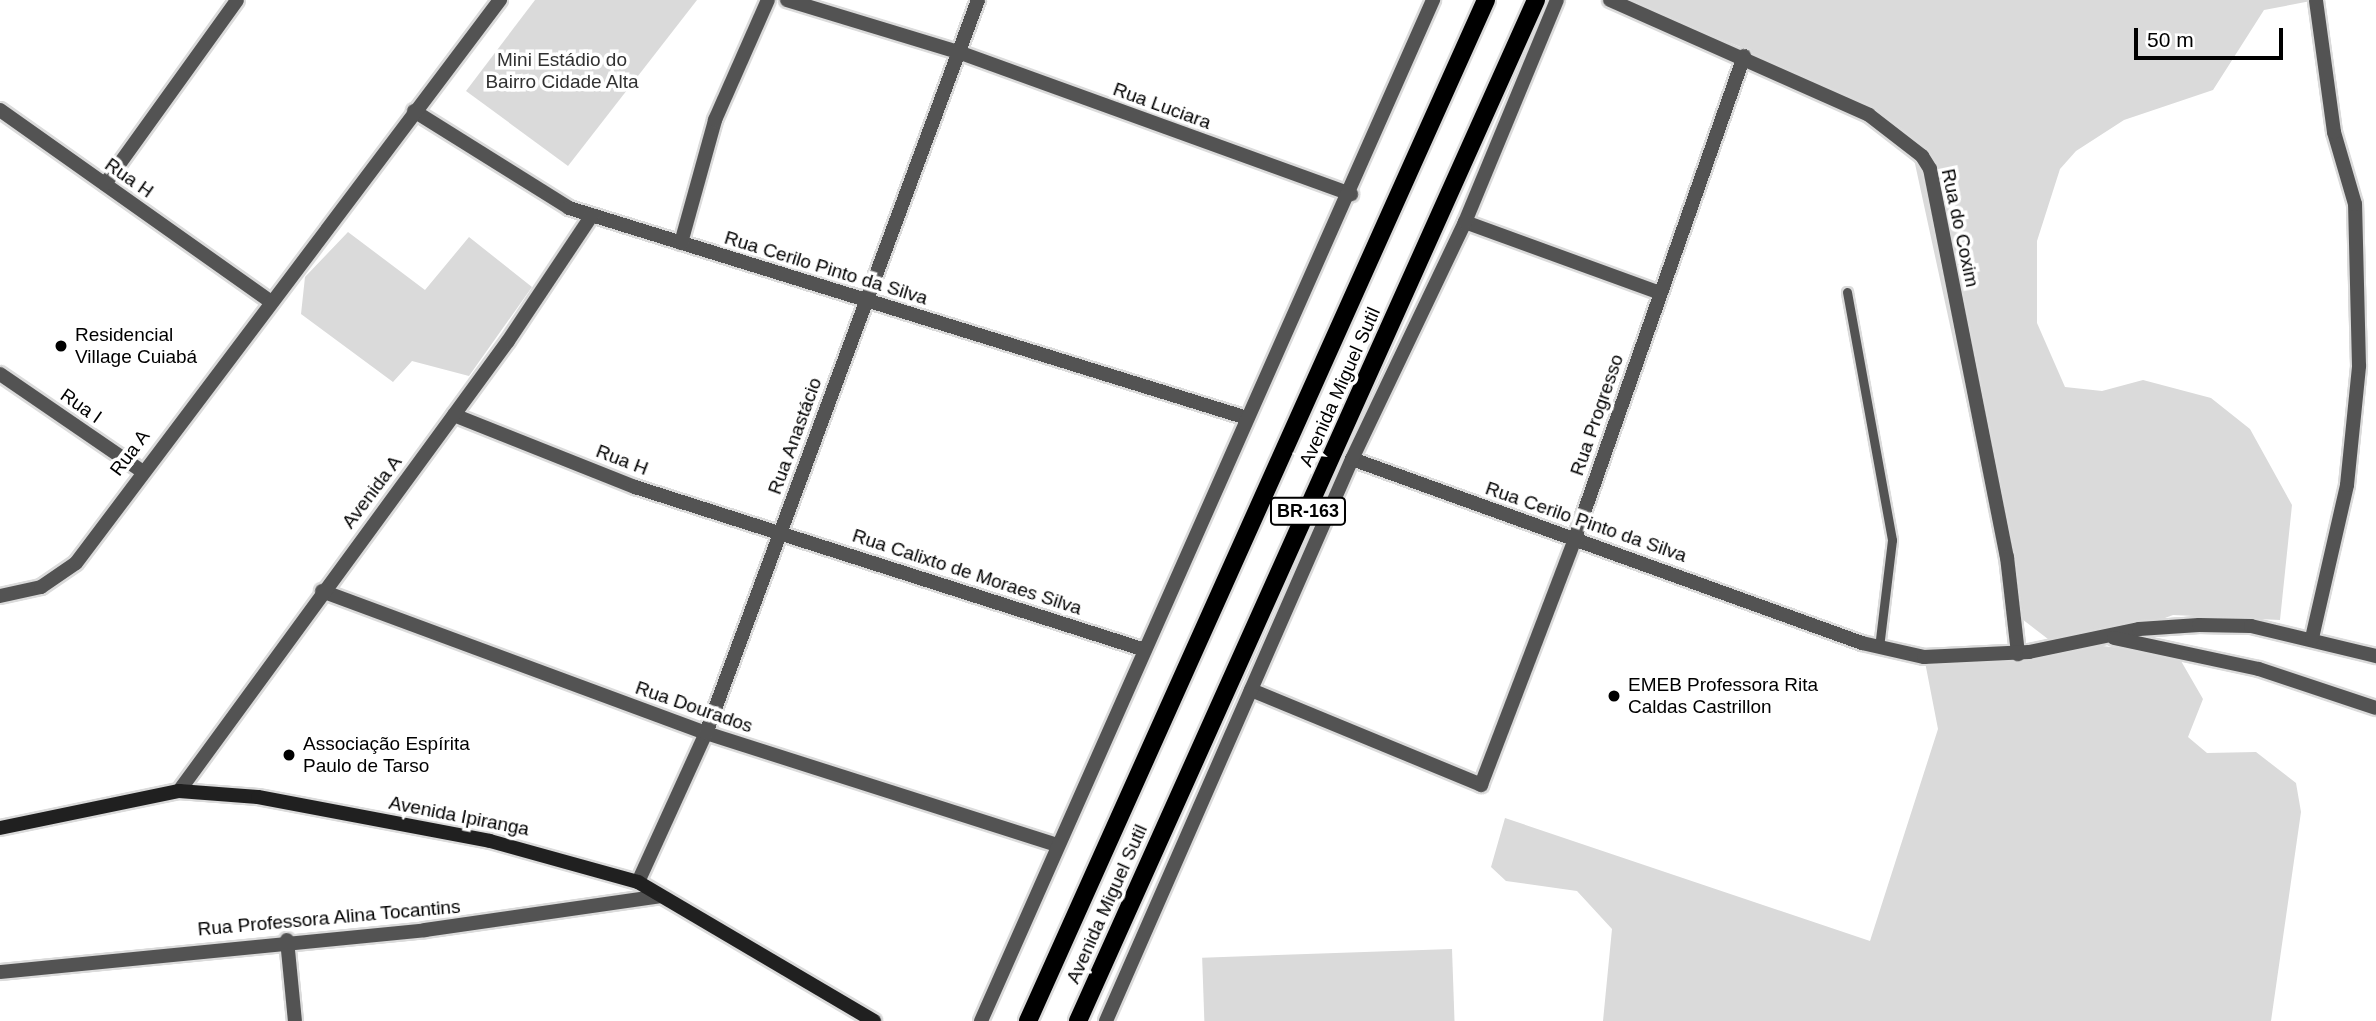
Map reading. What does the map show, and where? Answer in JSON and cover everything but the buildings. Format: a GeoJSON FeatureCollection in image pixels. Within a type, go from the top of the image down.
{"type":"FeatureCollection","features":[{"type":"Feature","properties":{"kind":"main road","name":"Avenida Miguel Sutil"},"geometry":{"type":"LineString","coordinates":[[1028,1021],[1486,0]]}},
{"type":"Feature","properties":{"kind":"main road","name":"Avenida Miguel Sutil"},"geometry":{"type":"LineString","coordinates":[[1078,1021],[1536,0]]}},
{"type":"Feature","properties":{"kind":"street"},"geometry":{"type":"LineString","coordinates":[[105,184],[237,0]]}},
{"type":"Feature","properties":{"kind":"street","name":"Rua A"},"geometry":{"type":"LineString","coordinates":[[0,596],[41,587],[76,564],[140,470],[500,0]]}},
{"type":"Feature","properties":{"kind":"street"},"geometry":{"type":"LineString","coordinates":[[681,243],[715,120],[768,0]]}},
{"type":"Feature","properties":{"kind":"street","name":"Rua Luciara"},"geometry":{"type":"LineString","coordinates":[[787,0],[961,53],[1351,194]]}},
{"type":"Feature","properties":{"kind":"street","name":"Rua Anastácio"},"geometry":{"type":"LineString","coordinates":[[638,882],[706,733],[864,300],[961,53],[978,0]]}},
{"type":"Feature","properties":{"kind":"street"},"geometry":{"type":"LineString","coordinates":[[981,1021],[1142,649],[1351,194],[1433,0]]}},
{"type":"Feature","properties":{"kind":"street"},"geometry":{"type":"LineString","coordinates":[[1106,1021],[1352,459],[1465,222],[1557,0]]}},
{"type":"Feature","properties":{"kind":"street","name":"Rua do Coxim"},"geometry":{"type":"LineString","coordinates":[[1610,0],[1744,56],[1869,115],[1930,169],[2007,557],[2018,654]]}},
{"type":"Feature","properties":{"kind":"street"},"geometry":{"type":"LineString","coordinates":[[2312,638],[2347,485],[2359,366],[2355,204],[2334,132],[2316,0]]}},
{"type":"Feature","properties":{"kind":"street","name":"Rua Progresso"},"geometry":{"type":"LineString","coordinates":[[1251,690],[1480,785],[1574,541],[1744,56]]}},
{"type":"Feature","properties":{"kind":"street","name":"Rua H"},"geometry":{"type":"LineString","coordinates":[[0,110],[270,301]]}},
{"type":"Feature","properties":{"kind":"street","name":"Rua Cerilo Pinto da Silva"},"geometry":{"type":"LineString","coordinates":[[414,111],[569,208],[1247,418]]}},
{"type":"Feature","properties":{"kind":"street","name":"Avenida A"},"geometry":{"type":"LineString","coordinates":[[179,791],[322,591],[454,415],[592,215]]}},
{"type":"Feature","properties":{"kind":"street"},"geometry":{"type":"LineString","coordinates":[[1465,222],[1660,293]]}},
{"type":"Feature","properties":{"kind":"street","name":"Rua I"},"geometry":{"type":"LineString","coordinates":[[0,374],[140,470]]}},
{"type":"Feature","properties":{"kind":"street","name":"Rua H"},"geometry":{"type":"LineString","coordinates":[[454,415],[635,487],[780,531]]}},
{"type":"Feature","properties":{"kind":"street","name":"Rua Cerilo Pinto da Silva"},"geometry":{"type":"LineString","coordinates":[[1352,459],[1574,541],[1879,646]]}},
{"type":"Feature","properties":{"kind":"street","name":"Rua Calixto de Moraes Silva"},"geometry":{"type":"LineString","coordinates":[[780,531],[1142,649]]}},
{"type":"Feature","properties":{"kind":"street","name":"Rua Dourados"},"geometry":{"type":"LineString","coordinates":[[322,591],[706,733],[1058,845]]}},
{"type":"Feature","properties":{"kind":"street"},"geometry":{"type":"LineString","coordinates":[[1879,646],[1937,657],[2018,654],[2106,636],[2199,625],[2312,638],[2376,656]]}},
{"type":"Feature","properties":{"kind":"street"},"geometry":{"type":"LineString","coordinates":[[2106,636],[2259,669],[2376,708]]}},
{"type":"Feature","properties":{"kind":"street","name":"Avenida Ipiranga"},"geometry":{"type":"LineString","coordinates":[[0,828],[179,791],[258,797],[490,841],[638,882],[874,1021]]}},
{"type":"Feature","properties":{"kind":"street","name":"Rua Professora Alina Tocantins"},"geometry":{"type":"LineString","coordinates":[[0,972],[287,940],[425,930],[660,896]]}},
{"type":"Feature","properties":{"kind":"street"},"geometry":{"type":"LineString","coordinates":[[287,940],[295,1021]]}},
{"type":"Feature","properties":{"kind":"lane"},"geometry":{"type":"LineString","coordinates":[[1847,292],[1892,540],[1879,646]]}},
{"type":"Feature","properties":{"kind":"green space","name":"Mini Estádio do Bairro Cidade Alta"},"geometry":{"type":"Polygon","coordinates":[[[535,0],[697,0],[568,166],[466,91],[535,0]]]}},
{"type":"Feature","properties":{"kind":"green space"},"geometry":{"type":"Polygon","coordinates":[[[1622,0],[2316,0],[2264,10],[2213,90],[2124,120],[2076,151],[2060,169],[2037,241],[2037,323],[2065,387],[2102,391],[2143,380],[2211,398],[2250,429],[2292,505],[2280,620],[2173,615],[2093,645],[2177,654],[2203,699],[2188,737],[2207,753],[2256,752],[2296,783],[2301,812],[2271,1021],[1603,1021],[1612,929],[1577,891],[1506,881],[1491,867],[1505,818],[1870,941],[1938,729],[1925,662],[2065,652],[2022,619],[2006,584],[1909,136],[1743,48],[1622,0]]]}},
{"type":"Feature","properties":{"kind":"green space"},"geometry":{"type":"Polygon","coordinates":[[[348,232],[425,290],[469,237],[532,287],[469,376],[412,361],[393,382],[301,314],[305,277],[348,232]]]}},
{"type":"Feature","properties":{"kind":"green space"},"geometry":{"type":"Polygon","coordinates":[[[1452,949],[1455,1021],[1204,1021],[1202,958],[1452,949]]]}},
{"type":"Feature","properties":{"kind":"place","name":"Residencial Village Cuiabá"},"geometry":{"type":"Point","coordinates":[61,346]}},
{"type":"Feature","properties":{"kind":"place","name":"EMEB Professora Rita Caldas Castrillon"},"geometry":{"type":"Point","coordinates":[1614,696]}},
{"type":"Feature","properties":{"kind":"place","name":"Associação Espírita Paulo de Tarso"},"geometry":{"type":"Point","coordinates":[289,755]}}]}
